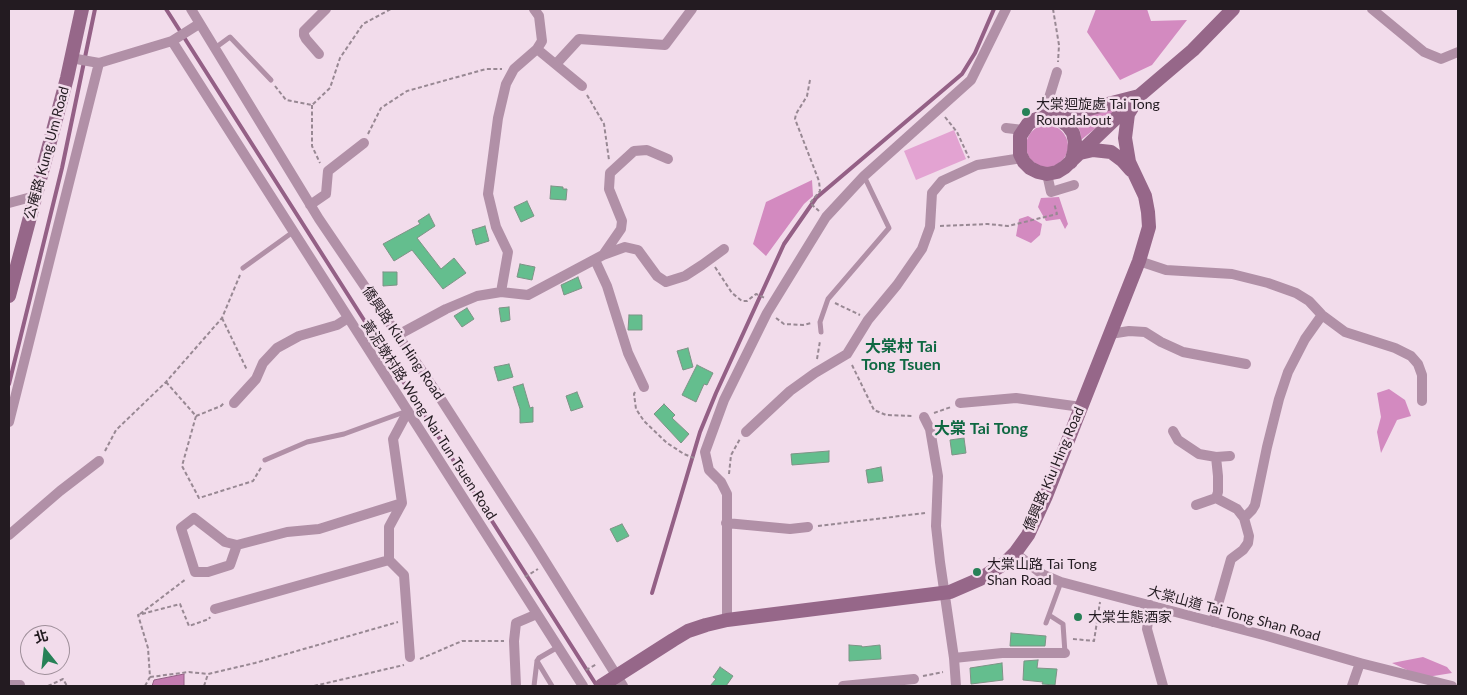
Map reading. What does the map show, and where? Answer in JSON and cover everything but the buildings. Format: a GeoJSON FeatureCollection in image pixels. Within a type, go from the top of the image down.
{"type":"FeatureCollection","features":[{"type":"Feature","properties":{"kind":"street","name":"公庵路 Kung Um Road"},"geometry":{"type":"LineString","coordinates":[[9,296],[67,78],[82,9]]}},
{"type":"Feature","properties":{"kind":"street","name":"僑興路 Kiu Hing Road"},"geometry":{"type":"LineString","coordinates":[[191,9],[310,205],[398,335],[533,542],[619,681]]}},
{"type":"Feature","properties":{"kind":"street"},"geometry":{"type":"LineString","coordinates":[[319,54],[304,36],[304,31],[326,9]]}},
{"type":"Feature","properties":{"kind":"street"},"geometry":{"type":"LineString","coordinates":[[501,292],[508,252],[496,227],[488,194],[498,118],[506,84],[514,69],[537,49],[542,41],[540,16],[534,9]]}},
{"type":"Feature","properties":{"kind":"street"},"geometry":{"type":"LineString","coordinates":[[556,64],[579,39],[665,45],[692,9]]}},
{"type":"Feature","properties":{"kind":"street"},"geometry":{"type":"LineString","coordinates":[[727,620],[727,494],[721,482],[709,470],[705,452],[724,400],[767,313],[826,217],[864,176],[971,80],[1006,9]]}},
{"type":"Feature","properties":{"kind":"street"},"geometry":{"type":"LineString","coordinates":[[1139,96],[1034,120],[1023,130],[1018,145],[1022,158],[1030,168],[1038,172],[1047,174],[1056,172],[1075,158],[1139,96],[1193,50],[1233,9]]}},
{"type":"Feature","properties":{"kind":"street"},"geometry":{"type":"LineString","coordinates":[[1372,9],[1424,52],[1441,59],[1458,52]]}},
{"type":"Feature","properties":{"kind":"street"},"geometry":{"type":"LineString","coordinates":[[71,58],[100,63],[172,41],[199,24]]}},
{"type":"Feature","properties":{"kind":"street","name":"黃泥墩村路 Wong Nai Tun Tsuen Road"},"geometry":{"type":"LineString","coordinates":[[172,41],[583,686]]}},
{"type":"Feature","properties":{"kind":"street"},"geometry":{"type":"LineString","coordinates":[[537,49],[582,86]]}},
{"type":"Feature","properties":{"kind":"street"},"geometry":{"type":"LineString","coordinates":[[9,422],[100,63]]}},
{"type":"Feature","properties":{"kind":"street"},"geometry":{"type":"LineString","coordinates":[[1047,117],[1057,72]]}},
{"type":"Feature","properties":{"kind":"street","name":"僑興路 Kiu Hing Road"},"geometry":{"type":"LineString","coordinates":[[601,686],[619,681],[688,631],[706,625],[727,620],[945,592],[965,587],[980,579],[1005,563],[1015,553],[1028,535],[1037,517],[1140,260],[1149,227],[1148,212],[1142,189],[1133,172],[1126,147],[1125,130],[1128,114],[1139,96]]}},
{"type":"Feature","properties":{"kind":"street"},"geometry":{"type":"LineString","coordinates":[[1047,117],[1060,120],[1073,133],[1075,158]]}},
{"type":"Feature","properties":{"kind":"street"},"geometry":{"type":"LineString","coordinates":[[1006,128],[1023,130]]}},
{"type":"Feature","properties":{"kind":"street"},"geometry":{"type":"LineString","coordinates":[[310,205],[326,194],[328,171],[364,143]]}},
{"type":"Feature","properties":{"kind":"street"},"geometry":{"type":"LineString","coordinates":[[599,257],[621,229],[622,221],[609,190],[610,173],[634,151],[647,150],[668,159]]}},
{"type":"Feature","properties":{"kind":"street"},"geometry":{"type":"LineString","coordinates":[[1075,158],[1093,150],[1111,152],[1133,172]]}},
{"type":"Feature","properties":{"kind":"street"},"geometry":{"type":"LineString","coordinates":[[746,432],[790,391],[846,354],[868,320],[897,285],[922,249],[930,227],[932,193],[942,181],[973,167],[1022,158]]}},
{"type":"Feature","properties":{"kind":"street"},"geometry":{"type":"LineString","coordinates":[[1047,174],[1051,192],[1074,186]]}},
{"type":"Feature","properties":{"kind":"street"},"geometry":{"type":"LineString","coordinates":[[9,203],[35,196]]}},
{"type":"Feature","properties":{"kind":"street"},"geometry":{"type":"LineString","coordinates":[[398,335],[446,309],[478,296],[501,292],[528,295],[599,257],[625,247],[638,250],[657,276],[666,282],[685,276],[724,249]]}},
{"type":"Feature","properties":{"kind":"street"},"geometry":{"type":"LineString","coordinates":[[599,257],[628,353],[642,384]]}},
{"type":"Feature","properties":{"kind":"street"},"geometry":{"type":"LineString","coordinates":[[1140,260],[1166,270],[1232,274],[1268,283],[1296,293],[1309,301],[1322,315],[1345,332],[1395,348],[1411,356],[1418,364],[1422,375],[1422,401]]}},
{"type":"Feature","properties":{"kind":"street"},"geometry":{"type":"LineString","coordinates":[[1244,518],[1255,505],[1267,447],[1288,372],[1322,315]]}},
{"type":"Feature","properties":{"kind":"street"},"geometry":{"type":"LineString","coordinates":[[234,403],[256,379],[263,363],[277,348],[299,336],[337,325],[348,318]]}},
{"type":"Feature","properties":{"kind":"street"},"geometry":{"type":"LineString","coordinates":[[1110,334],[1146,332],[1161,342],[1183,352],[1246,364]]}},
{"type":"Feature","properties":{"kind":"street"},"geometry":{"type":"LineString","coordinates":[[960,403],[1016,398],[1080,406]]}},
{"type":"Feature","properties":{"kind":"street"},"geometry":{"type":"LineString","coordinates":[[408,411],[393,439],[402,503],[389,527],[389,560],[404,575],[410,657]]}},
{"type":"Feature","properties":{"kind":"street"},"geometry":{"type":"LineString","coordinates":[[924,416],[930,429],[938,476],[937,535],[954,658],[956,686]]}},
{"type":"Feature","properties":{"kind":"street"},"geometry":{"type":"LineString","coordinates":[[1173,431],[1178,440],[1192,451],[1216,457],[1230,456]]}},
{"type":"Feature","properties":{"kind":"street"},"geometry":{"type":"LineString","coordinates":[[1216,457],[1218,492],[1216,498]]}},
{"type":"Feature","properties":{"kind":"street"},"geometry":{"type":"LineString","coordinates":[[9,535],[60,491],[99,461]]}},
{"type":"Feature","properties":{"kind":"street"},"geometry":{"type":"LineString","coordinates":[[1196,505],[1216,498],[1237,510],[1244,518],[1249,536],[1248,543],[1231,559],[1213,622]]}},
{"type":"Feature","properties":{"kind":"street"},"geometry":{"type":"LineString","coordinates":[[238,545],[230,565],[208,572],[195,572],[181,528],[194,518],[225,542],[238,545],[287,532],[319,529],[402,503]]}},
{"type":"Feature","properties":{"kind":"street"},"geometry":{"type":"LineString","coordinates":[[726,523],[790,529],[808,527]]}},
{"type":"Feature","properties":{"kind":"street","name":"大棠山道 Tai Tong Shan Road"},"geometry":{"type":"LineString","coordinates":[[1015,553],[1042,574],[1062,582],[1452,686]]}},
{"type":"Feature","properties":{"kind":"street"},"geometry":{"type":"LineString","coordinates":[[215,609],[389,560]]}},
{"type":"Feature","properties":{"kind":"street"},"geometry":{"type":"LineString","coordinates":[[1150,605],[1147,629],[1163,686]]}},
{"type":"Feature","properties":{"kind":"street"},"geometry":{"type":"LineString","coordinates":[[516,686],[514,641],[516,623],[537,614]]}},
{"type":"Feature","properties":{"kind":"street"},"geometry":{"type":"LineString","coordinates":[[954,658],[1002,653],[1065,653]]}},
{"type":"Feature","properties":{"kind":"street"},"geometry":{"type":"LineString","coordinates":[[1352,686],[1360,663]]}},
{"type":"Feature","properties":{"kind":"street"},"geometry":{"type":"LineString","coordinates":[[843,686],[914,679]]}},
{"type":"Feature","properties":{"kind":"street"},"geometry":{"type":"LineString","coordinates":[[9,685],[20,686]]}},
{"type":"Feature","properties":{"kind":"lane"},"geometry":{"type":"LineString","coordinates":[[215,49],[230,37],[271,80]]}},
{"type":"Feature","properties":{"kind":"lane"},"geometry":{"type":"LineString","coordinates":[[821,332],[820,322],[828,299],[889,228],[864,176]]}},
{"type":"Feature","properties":{"kind":"lane"},"geometry":{"type":"LineString","coordinates":[[243,268],[293,232]]}},
{"type":"Feature","properties":{"kind":"lane"},"geometry":{"type":"LineString","coordinates":[[265,460],[307,442],[344,434],[408,411]]}},
{"type":"Feature","properties":{"kind":"lane"},"geometry":{"type":"LineString","coordinates":[[1046,623],[1062,582]]}},
{"type":"Feature","properties":{"kind":"lane"},"geometry":{"type":"LineString","coordinates":[[1049,616],[1063,624],[1065,653]]}},
{"type":"Feature","properties":{"kind":"lane"},"geometry":{"type":"LineString","coordinates":[[534,686],[537,661],[558,647]]}},
{"type":"Feature","properties":{"kind":"lane"},"geometry":{"type":"LineString","coordinates":[[537,661],[552,686]]}},
{"type":"Feature","properties":{"kind":"path"},"geometry":{"type":"LineString","coordinates":[[322,167],[312,146],[312,106],[330,88],[340,58],[362,24],[391,9]]}},
{"type":"Feature","properties":{"kind":"path"},"geometry":{"type":"LineString","coordinates":[[1053,9],[1059,45],[1057,72]]}},
{"type":"Feature","properties":{"kind":"path"},"geometry":{"type":"LineString","coordinates":[[364,143],[381,108],[407,91],[486,69],[514,69]]}},
{"type":"Feature","properties":{"kind":"path"},"geometry":{"type":"LineString","coordinates":[[271,80],[286,100],[312,106]]}},
{"type":"Feature","properties":{"kind":"path"},"geometry":{"type":"LineString","coordinates":[[810,80],[806,96],[795,119],[821,187],[810,204],[820,211]]}},
{"type":"Feature","properties":{"kind":"path"},"geometry":{"type":"LineString","coordinates":[[582,86],[604,124],[610,173]]}},
{"type":"Feature","properties":{"kind":"path"},"geometry":{"type":"LineString","coordinates":[[938,109],[957,132],[973,167]]}},
{"type":"Feature","properties":{"kind":"path"},"geometry":{"type":"LineString","coordinates":[[930,227],[988,224],[1008,226],[1057,214],[1051,192]]}},
{"type":"Feature","properties":{"kind":"path"},"geometry":{"type":"LineString","coordinates":[[711,259],[723,282],[739,299],[748,301],[756,294]]}},
{"type":"Feature","properties":{"kind":"path"},"geometry":{"type":"LineString","coordinates":[[99,461],[116,430],[166,382],[222,318],[243,268]]}},
{"type":"Feature","properties":{"kind":"path"},"geometry":{"type":"LineString","coordinates":[[828,299],[868,320]]}},
{"type":"Feature","properties":{"kind":"path"},"geometry":{"type":"LineString","coordinates":[[767,313],[784,324],[803,325],[820,322]]}},
{"type":"Feature","properties":{"kind":"path"},"geometry":{"type":"LineString","coordinates":[[222,318],[247,370]]}},
{"type":"Feature","properties":{"kind":"path"},"geometry":{"type":"LineString","coordinates":[[815,373],[821,332]]}},
{"type":"Feature","properties":{"kind":"path"},"geometry":{"type":"LineString","coordinates":[[846,354],[874,410],[886,415],[924,416],[960,403]]}},
{"type":"Feature","properties":{"kind":"path"},"geometry":{"type":"LineString","coordinates":[[166,382],[196,416],[182,466],[199,498],[253,481],[265,460]]}},
{"type":"Feature","properties":{"kind":"path"},"geometry":{"type":"LineString","coordinates":[[642,384],[634,394],[636,409],[644,421],[667,443],[684,454],[699,459]]}},
{"type":"Feature","properties":{"kind":"path"},"geometry":{"type":"LineString","coordinates":[[727,494],[731,455],[737,442],[746,432]]}},
{"type":"Feature","properties":{"kind":"path"},"geometry":{"type":"LineString","coordinates":[[808,527],[938,512]]}},
{"type":"Feature","properties":{"kind":"path"},"geometry":{"type":"LineString","coordinates":[[523,578],[542,566]]}},
{"type":"Feature","properties":{"kind":"path"},"geometry":{"type":"LineString","coordinates":[[138,615],[195,572]]}},
{"type":"Feature","properties":{"kind":"path"},"geometry":{"type":"LineString","coordinates":[[1064,638],[1094,641],[1102,593]]}},
{"type":"Feature","properties":{"kind":"path"},"geometry":{"type":"LineString","coordinates":[[138,615],[180,604],[189,626],[209,619],[215,609]]}},
{"type":"Feature","properties":{"kind":"path"},"geometry":{"type":"LineString","coordinates":[[138,615],[148,648],[150,677],[145,686]]}},
{"type":"Feature","properties":{"kind":"path"},"geometry":{"type":"LineString","coordinates":[[150,677],[190,672],[208,674],[254,663],[407,619]]}},
{"type":"Feature","properties":{"kind":"path"},"geometry":{"type":"LineString","coordinates":[[581,673],[599,662]]}},
{"type":"Feature","properties":{"kind":"path"},"geometry":{"type":"LineString","coordinates":[[914,679],[929,674],[955,670]]}},
{"type":"Feature","properties":{"kind":"path"},"geometry":{"type":"LineString","coordinates":[[204,686],[208,674]]}},
{"type":"Feature","properties":{"kind":"path"},"geometry":{"type":"LineString","coordinates":[[48,686],[64,679],[67,686]]}},
{"type":"Feature","properties":{"kind":"shaded area"},"geometry":{"type":"Polygon","coordinates":[[[1096,9],[1147,9],[1151,21],[1187,20],[1152,65],[1120,80],[1087,32],[1096,9]]]}},
{"type":"Feature","properties":{"kind":"shaded area"},"geometry":{"type":"Polygon","coordinates":[[[1112,109],[1113,114],[1081,140],[1080,131],[1073,119],[1112,109]]]}},
{"type":"Feature","properties":{"kind":"shaded area"},"geometry":{"type":"Polygon","coordinates":[[[1043,125],[1051,125],[1062,131],[1068,146],[1062,161],[1051,167],[1043,167],[1032,161],[1026,150],[1026,142],[1032,131],[1043,125]]]}},
{"type":"Feature","properties":{"kind":"shaded area"},"geometry":{"type":"Polygon","coordinates":[[[954,130],[966,159],[916,180],[904,151],[954,130]]]}},
{"type":"Feature","properties":{"kind":"shaded area"},"geometry":{"type":"Polygon","coordinates":[[[812,180],[813,196],[804,204],[766,256],[753,244],[766,202],[812,180]]]}},
{"type":"Feature","properties":{"kind":"shaded area"},"geometry":{"type":"Polygon","coordinates":[[[1059,197],[1068,224],[1065,229],[1060,219],[1046,221],[1038,207],[1041,198],[1059,197]]]}},
{"type":"Feature","properties":{"kind":"shaded area"},"geometry":{"type":"Polygon","coordinates":[[[1028,216],[1042,224],[1040,235],[1031,243],[1016,236],[1019,219],[1028,216]]]}},
{"type":"Feature","properties":{"kind":"shaded area"},"geometry":{"type":"Polygon","coordinates":[[[1389,389],[1405,400],[1411,416],[1397,420],[1381,453],[1377,432],[1381,417],[1377,393],[1389,389]]]}},
{"type":"Feature","properties":{"kind":"shaded area"},"geometry":{"type":"Polygon","coordinates":[[[1423,657],[1447,667],[1452,673],[1427,677],[1420,676],[1392,663],[1423,657]]]}},
{"type":"Feature","properties":{"kind":"shaded area"},"geometry":{"type":"Polygon","coordinates":[[[184,674],[184,686],[152,686],[154,680],[184,674]]]}},
{"type":"Feature","properties":{"kind":"waterway"},"geometry":{"type":"LineString","coordinates":[[9,384],[62,168],[95,9]]}},
{"type":"Feature","properties":{"kind":"waterway"},"geometry":{"type":"LineString","coordinates":[[166,9],[597,686]]}},
{"type":"Feature","properties":{"kind":"waterway"},"geometry":{"type":"LineString","coordinates":[[652,593],[700,432],[784,244],[816,198],[962,74],[975,53],[994,9]]}},
{"type":"Feature","properties":{"kind":"place","name":"大棠迴旋處 Tai Tong Roundabout"},"geometry":{"type":"Point","coordinates":[1026,112]}},
{"type":"Feature","properties":{"kind":"place","name":"大棠山路 Tai Tong Shan Road"},"geometry":{"type":"Point","coordinates":[977,572]}},
{"type":"Feature","properties":{"kind":"place","name":"大棠生態酒家"},"geometry":{"type":"Point","coordinates":[1078,617]}},
{"type":"Feature","properties":{"kind":"district","name":"大棠村 Tai Tong Tsuen"},"geometry":{"type":"Point","coordinates":[901,356]}},
{"type":"Feature","properties":{"kind":"district","name":"大棠 Tai Tong"},"geometry":{"type":"Point","coordinates":[981,429]}}]}
